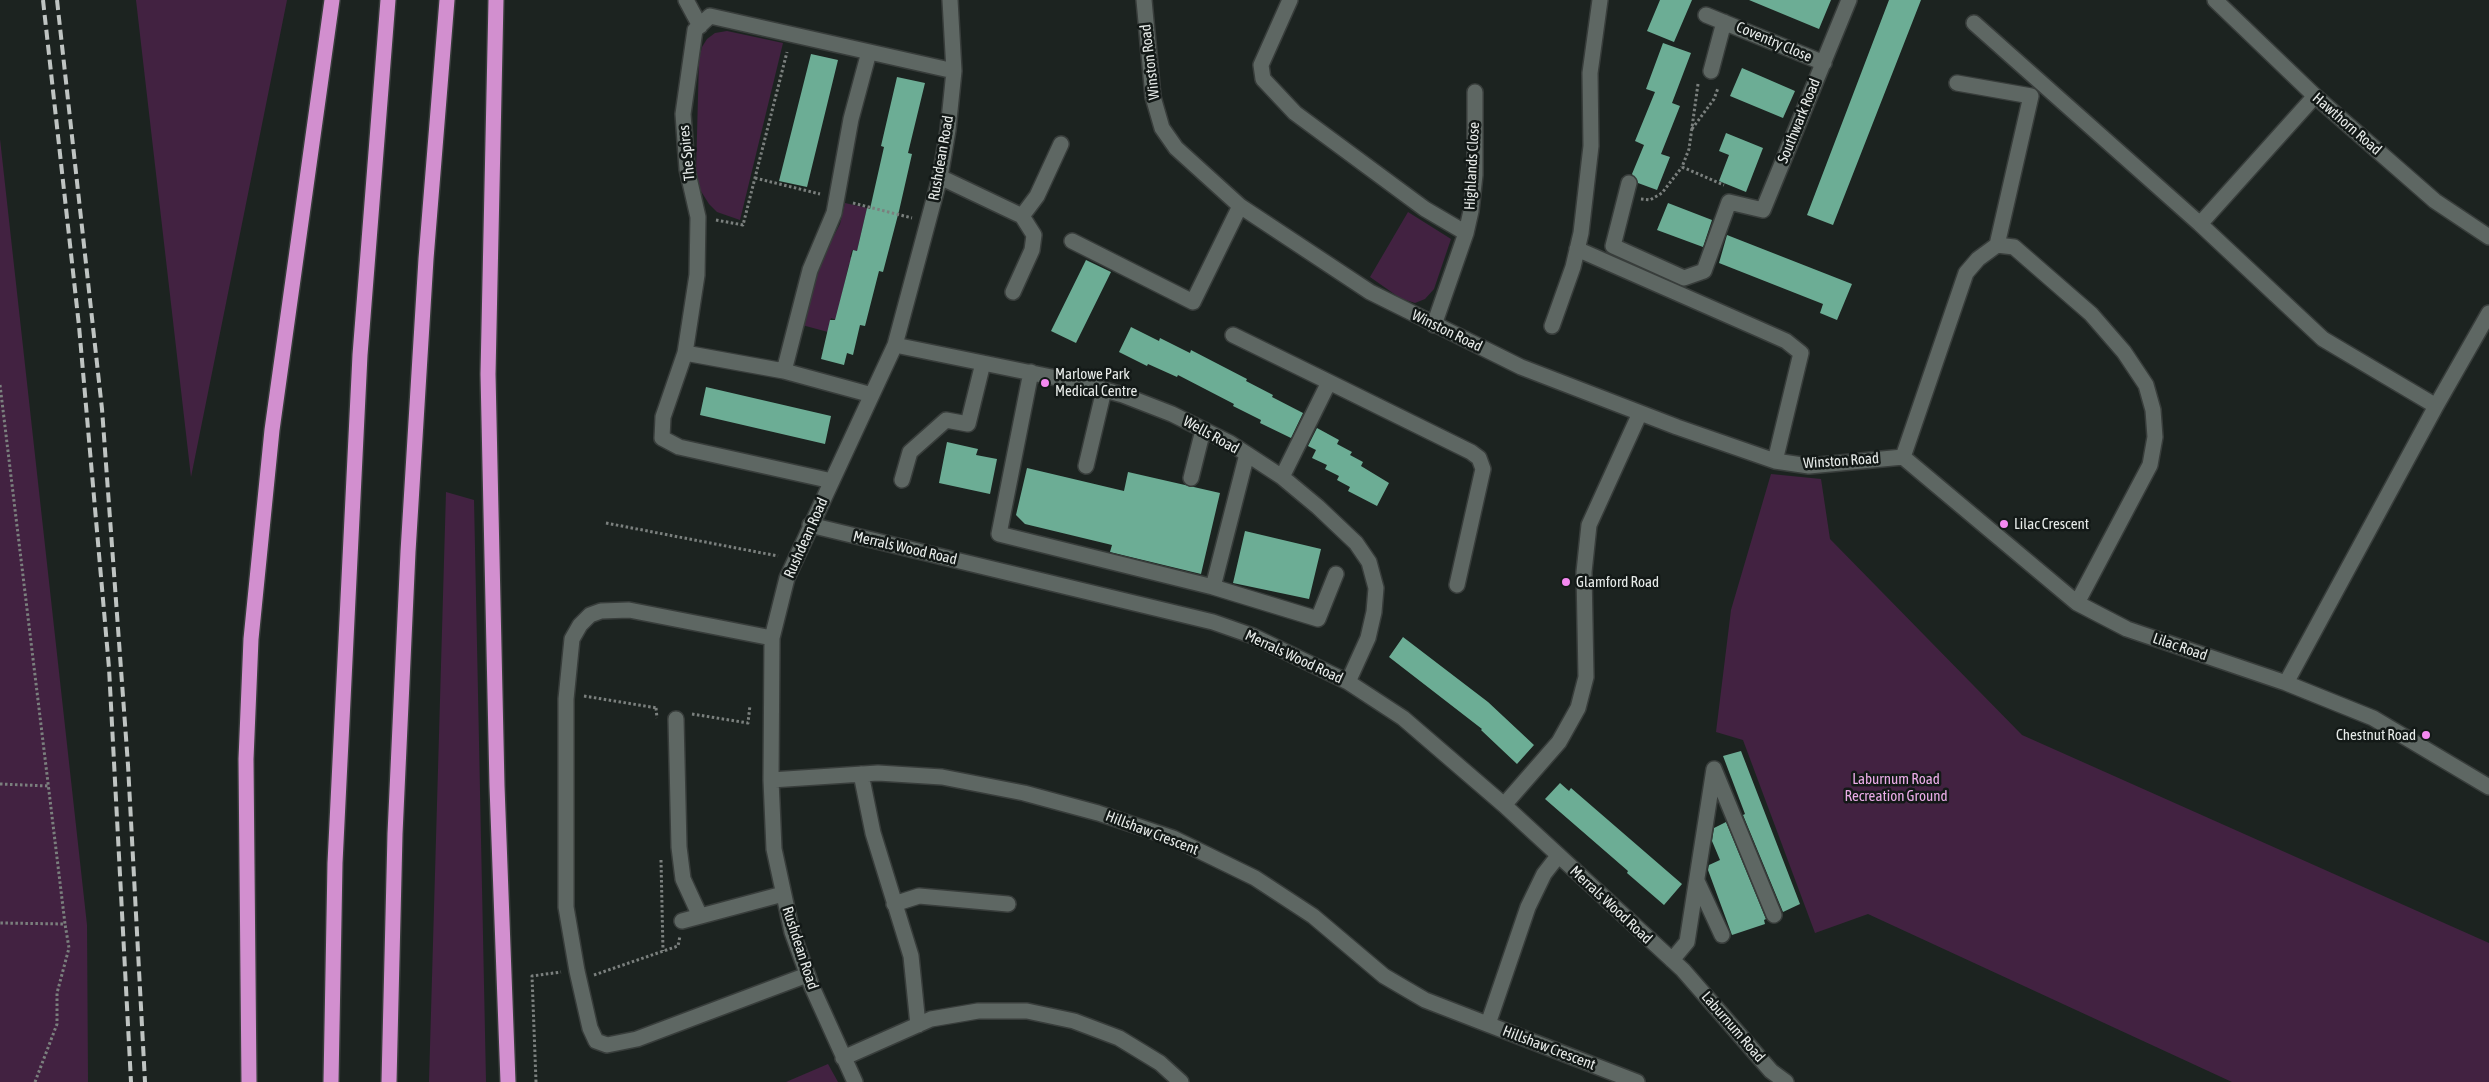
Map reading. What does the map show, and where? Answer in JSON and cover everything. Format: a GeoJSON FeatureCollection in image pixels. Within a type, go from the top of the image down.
{"type":"FeatureCollection","features":[{"type":"Feature","properties":{"kind":"highway"},"geometry":{"type":"LineString","coordinates":[[249,1082],[246,759],[251,639],[260,531],[272,430],[332,0]]}},
{"type":"Feature","properties":{"kind":"highway"},"geometry":{"type":"LineString","coordinates":[[331,1082],[335,863],[360,355],[388,0]]}},
{"type":"Feature","properties":{"kind":"highway"},"geometry":{"type":"LineString","coordinates":[[389,1082],[395,834],[408,552],[426,259],[448,0]]}},
{"type":"Feature","properties":{"kind":"highway"},"geometry":{"type":"LineString","coordinates":[[496,0],[488,374],[497,796],[508,1082]]}},
{"type":"Feature","properties":{"kind":"street"},"geometry":{"type":"LineString","coordinates":[[686,0],[700,26],[710,16],[954,71]]}},
{"type":"Feature","properties":{"kind":"street","name":"Rushdean Road"},"geometry":{"type":"LineString","coordinates":[[855,1082],[807,975],[792,932],[774,849],[771,780],[772,638],[787,578],[895,345],[940,177],[954,71],[950,0]]}},
{"type":"Feature","properties":{"kind":"street","name":"Winston Road"},"geometry":{"type":"LineString","coordinates":[[1144,0],[1153,98],[1162,128],[1186,158],[1240,206],[1370,292],[1521,367],[1640,413],[1775,461],[1809,466],[1903,457]]}},
{"type":"Feature","properties":{"kind":"street"},"geometry":{"type":"LineString","coordinates":[[1290,0],[1261,65],[1263,79],[1295,113],[1425,209],[1466,233]]}},
{"type":"Feature","properties":{"kind":"street"},"geometry":{"type":"LineString","coordinates":[[1552,326],[1573,267],[1577,249],[1592,146],[1590,73],[1600,0]]}},
{"type":"Feature","properties":{"kind":"street","name":"Southwark Road"},"geometry":{"type":"LineString","coordinates":[[1729,202],[1763,210],[1849,0]]}},
{"type":"Feature","properties":{"kind":"street","name":"Hawthorn Road"},"geometry":{"type":"LineString","coordinates":[[2214,0],[2315,96],[2435,201],[2489,237]]}},
{"type":"Feature","properties":{"kind":"street","name":"Coventry Close"},"geometry":{"type":"LineString","coordinates":[[1706,14],[1824,63]]}},
{"type":"Feature","properties":{"kind":"street","name":"Coventry Close"},"geometry":{"type":"LineString","coordinates":[[1711,71],[1724,22]]}},
{"type":"Feature","properties":{"kind":"street"},"geometry":{"type":"LineString","coordinates":[[1974,23],[2200,224],[2318,336],[2436,406]]}},
{"type":"Feature","properties":{"kind":"street","name":"The Spires"},"geometry":{"type":"LineString","coordinates":[[700,26],[695,30],[683,114],[687,170],[698,216],[697,275],[685,353],[663,417],[662,438],[679,447],[832,481]]}},
{"type":"Feature","properties":{"kind":"street"},"geometry":{"type":"LineString","coordinates":[[784,371],[810,270],[834,212],[851,119],[869,52]]}},
{"type":"Feature","properties":{"kind":"street"},"geometry":{"type":"LineString","coordinates":[[1903,457],[1966,273],[1978,259],[1997,245],[2031,96],[1957,83]]}},
{"type":"Feature","properties":{"kind":"street","name":"Highlands Close"},"geometry":{"type":"LineString","coordinates":[[1434,325],[1466,233],[1475,175],[1475,92]]}},
{"type":"Feature","properties":{"kind":"street"},"geometry":{"type":"LineString","coordinates":[[2200,224],[2315,96]]}},
{"type":"Feature","properties":{"kind":"street"},"geometry":{"type":"LineString","coordinates":[[1022,216],[1037,196],[1061,144]]}},
{"type":"Feature","properties":{"kind":"street"},"geometry":{"type":"LineString","coordinates":[[940,177],[1022,216],[1034,235],[1032,250],[1013,292]]}},
{"type":"Feature","properties":{"kind":"street"},"geometry":{"type":"LineString","coordinates":[[1628,190],[1612,246],[1684,278],[1704,271],[1729,202]]}},
{"type":"Feature","properties":{"kind":"street"},"geometry":{"type":"LineString","coordinates":[[1072,242],[1192,302],[1240,206]]}},
{"type":"Feature","properties":{"kind":"street"},"geometry":{"type":"LineString","coordinates":[[1997,245],[2014,248],[2091,314],[2124,352],[2146,386],[2153,410],[2155,437],[2150,465],[2077,603]]}},
{"type":"Feature","properties":{"kind":"street"},"geometry":{"type":"LineString","coordinates":[[1577,249],[1768,333],[1801,352],[1800,365],[1775,461]]}},
{"type":"Feature","properties":{"kind":"street"},"geometry":{"type":"LineString","coordinates":[[2286,683],[2436,406],[2489,313]]}},
{"type":"Feature","properties":{"kind":"street"},"geometry":{"type":"LineString","coordinates":[[1233,335],[1471,452],[1479,458],[1483,468],[1457,586]]}},
{"type":"Feature","properties":{"kind":"street","name":"Wells Road"},"geometry":{"type":"LineString","coordinates":[[895,345],[1031,372],[1104,390],[1172,414],[1247,454],[1282,477],[1318,507],[1356,543],[1369,562],[1376,588],[1374,612],[1368,638],[1348,682]]}},
{"type":"Feature","properties":{"kind":"street"},"geometry":{"type":"LineString","coordinates":[[685,353],[784,371],[872,395]]}},
{"type":"Feature","properties":{"kind":"street"},"geometry":{"type":"LineString","coordinates":[[902,480],[910,452],[946,420],[968,424],[983,362]]}},
{"type":"Feature","properties":{"kind":"street"},"geometry":{"type":"LineString","coordinates":[[1031,372],[998,534],[1214,587],[1318,619],[1336,574]]}},
{"type":"Feature","properties":{"kind":"street"},"geometry":{"type":"LineString","coordinates":[[1282,477],[1329,382]]}},
{"type":"Feature","properties":{"kind":"street"},"geometry":{"type":"LineString","coordinates":[[1086,466],[1104,390]]}},
{"type":"Feature","properties":{"kind":"street"},"geometry":{"type":"LineString","coordinates":[[1504,805],[1559,742],[1578,708],[1586,677],[1584,572],[1589,525],[1640,413]]}},
{"type":"Feature","properties":{"kind":"street"},"geometry":{"type":"LineString","coordinates":[[1191,478],[1203,430]]}},
{"type":"Feature","properties":{"kind":"street"},"geometry":{"type":"LineString","coordinates":[[1214,587],[1247,454]]}},
{"type":"Feature","properties":{"kind":"street","name":"Lilac Road"},"geometry":{"type":"LineString","coordinates":[[1903,457],[2077,603],[2127,629],[2286,683],[2373,718],[2489,787]]}},
{"type":"Feature","properties":{"kind":"street","name":"Merrals Wood Road"},"geometry":{"type":"LineString","coordinates":[[810,525],[1213,622],[1253,636],[1348,682],[1403,718],[1504,805],[1678,965]]}},
{"type":"Feature","properties":{"kind":"street"},"geometry":{"type":"LineString","coordinates":[[772,638],[629,610],[602,611],[590,615],[580,625],[572,638],[566,699],[566,908],[578,976],[590,1028],[596,1041],[607,1045],[637,1039],[807,975]]}},
{"type":"Feature","properties":{"kind":"street"},"geometry":{"type":"LineString","coordinates":[[676,718],[679,847],[683,879],[700,916]]}},
{"type":"Feature","properties":{"kind":"street"},"geometry":{"type":"LineString","coordinates":[[1678,965],[1687,942],[1714,769],[1774,915]]}},
{"type":"Feature","properties":{"kind":"street"},"geometry":{"type":"LineString","coordinates":[[861,774],[873,833],[911,956],[918,1025]]}},
{"type":"Feature","properties":{"kind":"street","name":"Hillshaw Crescent"},"geometry":{"type":"LineString","coordinates":[[771,780],[861,774],[942,777],[1024,793],[1098,813],[1173,838],[1255,878],[1313,916],[1384,976],[1425,1000],[1637,1082]]}},
{"type":"Feature","properties":{"kind":"street","name":"Hillshaw Crescent"},"geometry":{"type":"LineString","coordinates":[[1488,1024],[1528,907],[1544,874],[1558,856]]}},
{"type":"Feature","properties":{"kind":"street"},"geometry":{"type":"LineString","coordinates":[[1697,881],[1722,935]]}},
{"type":"Feature","properties":{"kind":"street"},"geometry":{"type":"LineString","coordinates":[[682,921],[783,894]]}},
{"type":"Feature","properties":{"kind":"street"},"geometry":{"type":"LineString","coordinates":[[894,904],[920,896],[1008,904]]}},
{"type":"Feature","properties":{"kind":"street","name":"Laburnum Road"},"geometry":{"type":"LineString","coordinates":[[1678,965],[1771,1071],[1786,1082]]}},
{"type":"Feature","properties":{"kind":"street"},"geometry":{"type":"LineString","coordinates":[[843,1058],[931,1019],[978,1011],[1026,1011],[1074,1020],[1119,1038],[1160,1063],[1181,1082]]}},
{"type":"Feature","properties":{"kind":"path"},"geometry":{"type":"LineString","coordinates":[[698,216],[744,225],[792,34]]}},
{"type":"Feature","properties":{"kind":"path"},"geometry":{"type":"LineString","coordinates":[[1628,190],[1650,200],[1662,193],[1682,167],[1689,150],[1700,66],[1723,77],[1714,99],[1692,129]]}},
{"type":"Feature","properties":{"kind":"path"},"geometry":{"type":"LineString","coordinates":[[1682,167],[1732,188],[1729,202]]}},
{"type":"Feature","properties":{"kind":"path"},"geometry":{"type":"LineString","coordinates":[[0,385],[69,948],[57,993],[57,1024],[35,1082]]}},
{"type":"Feature","properties":{"kind":"path"},"geometry":{"type":"LineString","coordinates":[[606,523],[796,559]]}},
{"type":"Feature","properties":{"kind":"path"},"geometry":{"type":"LineString","coordinates":[[0,784],[48,786]]}},
{"type":"Feature","properties":{"kind":"path"},"geometry":{"type":"LineString","coordinates":[[536,1082],[532,976],[578,976],[678,946],[682,921]]}},
{"type":"Feature","properties":{"kind":"path"},"geometry":{"type":"LineString","coordinates":[[0,923],[66,924]]}},
{"type":"Feature","properties":{"kind":"green space"},"geometry":{"type":"Polygon","coordinates":[[[136,0],[287,0],[191,477],[136,0]]]}},
{"type":"Feature","properties":{"kind":"green space"},"geometry":{"type":"Polygon","coordinates":[[[727,31],[783,43],[740,220],[717,212],[709,204],[699,188],[696,173],[699,59],[702,47],[707,39],[715,33],[727,31]]]}},
{"type":"Feature","properties":{"kind":"green space"},"geometry":{"type":"Polygon","coordinates":[[[0,139],[87,925],[88,1082],[0,1082],[0,139]]]}},
{"type":"Feature","properties":{"kind":"green space"},"geometry":{"type":"Polygon","coordinates":[[[845,203],[867,208],[857,251],[852,250],[850,257],[856,259],[849,264],[836,320],[831,318],[828,332],[802,325],[820,263],[840,224],[845,203]]]}},
{"type":"Feature","properties":{"kind":"green space"},"geometry":{"type":"Polygon","coordinates":[[[1408,212],[1451,239],[1434,289],[1425,299],[1415,303],[1400,298],[1370,277],[1408,212]]]}},
{"type":"Feature","properties":{"kind":"green space","name":"Laburnum Road Recreation Ground"},"geometry":{"type":"Polygon","coordinates":[[[1771,474],[1821,479],[1830,539],[2022,735],[2489,943],[2489,1082],[2232,1082],[1868,914],[1815,933],[1743,740],[1716,732],[1731,610],[1771,474]]]}},
{"type":"Feature","properties":{"kind":"green space"},"geometry":{"type":"Polygon","coordinates":[[[446,492],[474,500],[486,1082],[429,1082],[446,492]]]}},
{"type":"Feature","properties":{"kind":"green space"},"geometry":{"type":"Polygon","coordinates":[[[828,1064],[838,1082],[786,1082],[828,1064]]]}},
{"type":"Feature","properties":{"kind":"building"},"geometry":{"type":"Polygon","coordinates":[[[1660,0],[1692,0],[1674,42],[1647,31],[1660,0]]]}},
{"type":"Feature","properties":{"kind":"building"},"geometry":{"type":"Polygon","coordinates":[[[1749,0],[1831,0],[1819,29],[1749,0]]]}},
{"type":"Feature","properties":{"kind":"building"},"geometry":{"type":"Polygon","coordinates":[[[1889,0],[1921,0],[1833,225],[1807,215],[1889,0]]]}},
{"type":"Feature","properties":{"kind":"building"},"geometry":{"type":"Polygon","coordinates":[[[1663,43],[1691,53],[1672,103],[1680,106],[1661,154],[1670,157],[1657,190],[1638,183],[1632,174],[1644,145],[1635,141],[1655,92],[1646,89],[1663,43]]]}},
{"type":"Feature","properties":{"kind":"building"},"geometry":{"type":"Polygon","coordinates":[[[811,54],[838,60],[807,187],[779,181],[811,54]]]}},
{"type":"Feature","properties":{"kind":"building"},"geometry":{"type":"Polygon","coordinates":[[[1742,68],[1795,91],[1783,118],[1730,96],[1742,68]]]}},
{"type":"Feature","properties":{"kind":"building"},"geometry":{"type":"Polygon","coordinates":[[[897,77],[925,83],[908,153],[912,154],[883,272],[879,271],[865,326],[860,325],[853,355],[847,353],[844,365],[821,359],[830,320],[835,320],[853,250],[857,251],[867,208],[870,209],[884,147],[881,146],[897,77]]]}},
{"type":"Feature","properties":{"kind":"building"},"geometry":{"type":"Polygon","coordinates":[[[1726,133],[1763,148],[1746,192],[1719,181],[1729,155],[1719,151],[1726,133]]]}},
{"type":"Feature","properties":{"kind":"building"},"geometry":{"type":"Polygon","coordinates":[[[1668,203],[1712,220],[1703,247],[1657,230],[1668,203]]]}},
{"type":"Feature","properties":{"kind":"building"},"geometry":{"type":"Polygon","coordinates":[[[1727,235],[1852,284],[1837,320],[1820,313],[1823,304],[1719,263],[1727,235]]]}},
{"type":"Feature","properties":{"kind":"building"},"geometry":{"type":"Polygon","coordinates":[[[1086,260],[1111,272],[1076,343],[1051,331],[1086,260]]]}},
{"type":"Feature","properties":{"kind":"building"},"geometry":{"type":"Polygon","coordinates":[[[1131,327],[1159,341],[1160,338],[1190,353],[1191,350],[1247,379],[1246,381],[1273,395],[1272,397],[1303,413],[1291,438],[1260,423],[1261,420],[1233,406],[1234,404],[1178,375],[1177,377],[1148,364],[1147,366],[1119,352],[1131,327]]]}},
{"type":"Feature","properties":{"kind":"building"},"geometry":{"type":"Polygon","coordinates":[[[706,387],[831,416],[825,444],[700,415],[706,387]]]}},
{"type":"Feature","properties":{"kind":"building"},"geometry":{"type":"Polygon","coordinates":[[[1317,428],[1339,440],[1337,444],[1352,452],[1350,455],[1363,462],[1361,466],[1389,483],[1377,506],[1348,491],[1350,487],[1337,480],[1339,476],[1325,469],[1327,465],[1312,458],[1316,450],[1308,446],[1317,428]]]}},
{"type":"Feature","properties":{"kind":"building"},"geometry":{"type":"Polygon","coordinates":[[[947,442],[978,449],[976,455],[997,459],[990,494],[939,483],[947,442]]]}},
{"type":"Feature","properties":{"kind":"building"},"geometry":{"type":"Polygon","coordinates":[[[1027,468],[1124,491],[1128,472],[1220,493],[1201,574],[1110,552],[1112,545],[1025,524],[1016,515],[1027,468]]]}},
{"type":"Feature","properties":{"kind":"building"},"geometry":{"type":"Polygon","coordinates":[[[1245,531],[1321,549],[1309,599],[1233,583],[1245,531]]]}},
{"type":"Feature","properties":{"kind":"building"},"geometry":{"type":"Polygon","coordinates":[[[1403,637],[1488,702],[1534,745],[1517,764],[1482,729],[1389,657],[1403,637]]]}},
{"type":"Feature","properties":{"kind":"building"},"geometry":{"type":"Polygon","coordinates":[[[1741,751],[1800,904],[1783,912],[1743,815],[1745,814],[1723,756],[1741,751]]]}},
{"type":"Feature","properties":{"kind":"building"},"geometry":{"type":"Polygon","coordinates":[[[1560,783],[1569,791],[1571,788],[1682,884],[1664,905],[1545,799],[1560,783]]]}},
{"type":"Feature","properties":{"kind":"building"},"geometry":{"type":"Polygon","coordinates":[[[1726,822],[1766,919],[1764,920],[1765,924],[1732,935],[1708,870],[1709,865],[1720,860],[1712,841],[1714,828],[1726,822]]]}},
{"type":"Feature","properties":{"kind":"railway"},"geometry":{"type":"LineString","coordinates":[[43,0],[79,326],[109,668],[131,1082]]}},
{"type":"Feature","properties":{"kind":"railway"},"geometry":{"type":"LineString","coordinates":[[57,0],[102,409],[128,765],[145,1082]]}},
{"type":"Feature","properties":{"kind":"place","name":"Marlowe Park Medical Centre"},"geometry":{"type":"Point","coordinates":[1045,383]}},
{"type":"Feature","properties":{"kind":"place","name":"Lilac Crescent"},"geometry":{"type":"Point","coordinates":[2004,524]}},
{"type":"Feature","properties":{"kind":"place","name":"Glamford Road"},"geometry":{"type":"Point","coordinates":[1566,582]}},
{"type":"Feature","properties":{"kind":"place","name":"Chestnut Road"},"geometry":{"type":"Point","coordinates":[2426,735]}}]}
